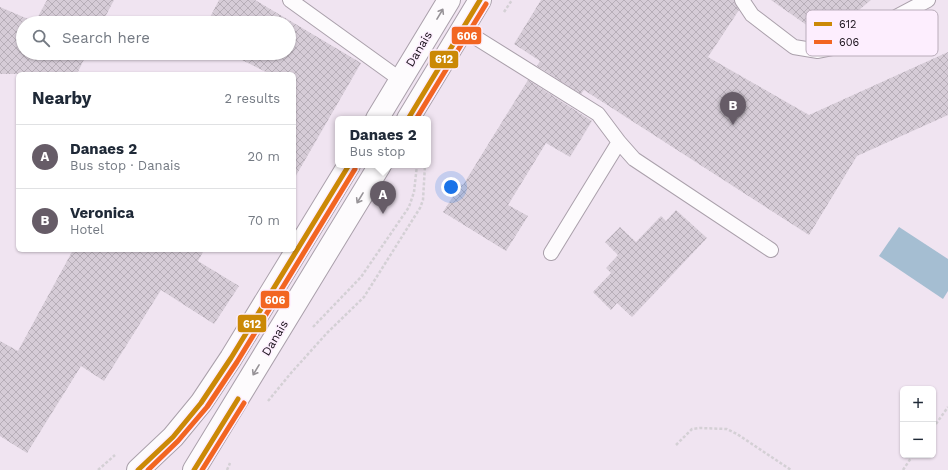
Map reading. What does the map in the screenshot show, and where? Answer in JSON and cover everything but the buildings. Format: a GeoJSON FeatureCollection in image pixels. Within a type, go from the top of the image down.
{"type":"FeatureCollection","features":[{"type":"Feature","properties":{"kind":"main road","name":"Danais"},"geometry":{"type":"LineString","coordinates":[[379,116],[449,0]]}},
{"type":"Feature","properties":{"kind":"main road"},"geometry":{"type":"LineString","coordinates":[[410,116],[480,0]]}},
{"type":"Feature","properties":{"kind":"main road"},"geometry":{"type":"LineString","coordinates":[[296,252],[347,168]]}},
{"type":"Feature","properties":{"kind":"main road","name":"Danais"},"geometry":{"type":"LineString","coordinates":[[194,470],[378,168]]}},
{"type":"Feature","properties":{"kind":"main road"},"geometry":{"type":"LineString","coordinates":[[138,470],[173,437],[201,403],[231,358],[296,252]]}},
{"type":"Feature","properties":{"kind":"lane"},"geometry":{"type":"LineString","coordinates":[[290,0],[401,80]]}},
{"type":"Feature","properties":{"kind":"lane"},"geometry":{"type":"LineString","coordinates":[[742,0],[752,15],[794,47],[806,49]]}},
{"type":"Feature","properties":{"kind":"lane"},"geometry":{"type":"LineString","coordinates":[[909,10],[928,0]]}},
{"type":"Feature","properties":{"kind":"lane"},"geometry":{"type":"LineString","coordinates":[[462,29],[598,114],[619,142],[634,158],[771,250]]}},
{"type":"Feature","properties":{"kind":"lane"},"geometry":{"type":"LineString","coordinates":[[551,253],[619,142]]}},
{"type":"Feature","properties":{"kind":"path"},"geometry":{"type":"LineString","coordinates":[[310,331],[361,277],[409,208],[414,192],[417,168]]}},
{"type":"Feature","properties":{"kind":"path"},"geometry":{"type":"LineString","coordinates":[[264,407],[290,373],[327,333],[364,297],[420,208],[423,200],[425,168]]}},
{"type":"Feature","properties":{"kind":"path"},"geometry":{"type":"LineString","coordinates":[[936,424],[948,407]]}},
{"type":"Feature","properties":{"kind":"path"},"geometry":{"type":"LineString","coordinates":[[676,445],[692,429],[727,429],[791,470]]}},
{"type":"Feature","properties":{"kind":"path"},"geometry":{"type":"LineString","coordinates":[[227,470],[234,457]]}},
{"type":"Feature","properties":{"kind":"path"},"geometry":{"type":"LineString","coordinates":[[902,470],[911,458]]}},
{"type":"Feature","properties":{"kind":"path"},"geometry":{"type":"LineString","coordinates":[[224,467],[228,460]]}},
{"type":"Feature","properties":{"kind":"water"},"geometry":{"type":"Polygon","coordinates":[[[899,227],[948,259],[948,291],[943,299],[879,256],[899,227]]]}},
{"type":"Feature","properties":{"kind":"transit line","name":"612"},"geometry":{"type":"LineString","coordinates":[[410,116],[480,0]]}},
{"type":"Feature","properties":{"kind":"transit line","name":"606"},"geometry":{"type":"LineString","coordinates":[[418,116],[486,4]]}},
{"type":"Feature","properties":{"kind":"transit line","name":"612"},"geometry":{"type":"LineString","coordinates":[[296,252],[347,168]]}},
{"type":"Feature","properties":{"kind":"transit line","name":"606"},"geometry":{"type":"LineString","coordinates":[[148,470],[178,441],[207,407],[237,362],[355,169]]}},
{"type":"Feature","properties":{"kind":"transit line","name":"612"},"geometry":{"type":"LineString","coordinates":[[138,470],[173,437],[201,403],[231,358],[296,252]]}},
{"type":"Feature","properties":{"kind":"transit line","name":"612"},"geometry":{"type":"LineString","coordinates":[[194,470],[238,399]]}},
{"type":"Feature","properties":{"kind":"transit line","name":"606"},"geometry":{"type":"LineString","coordinates":[[202,470],[244,403]]}},
{"type":"Feature","properties":{"kind":"place","name":"Veronica"},"geometry":{"type":"Point","coordinates":[733,125]}},
{"type":"Feature","properties":{"kind":"place","name":"Danaes 2"},"geometry":{"type":"Point","coordinates":[383,214]}}]}
